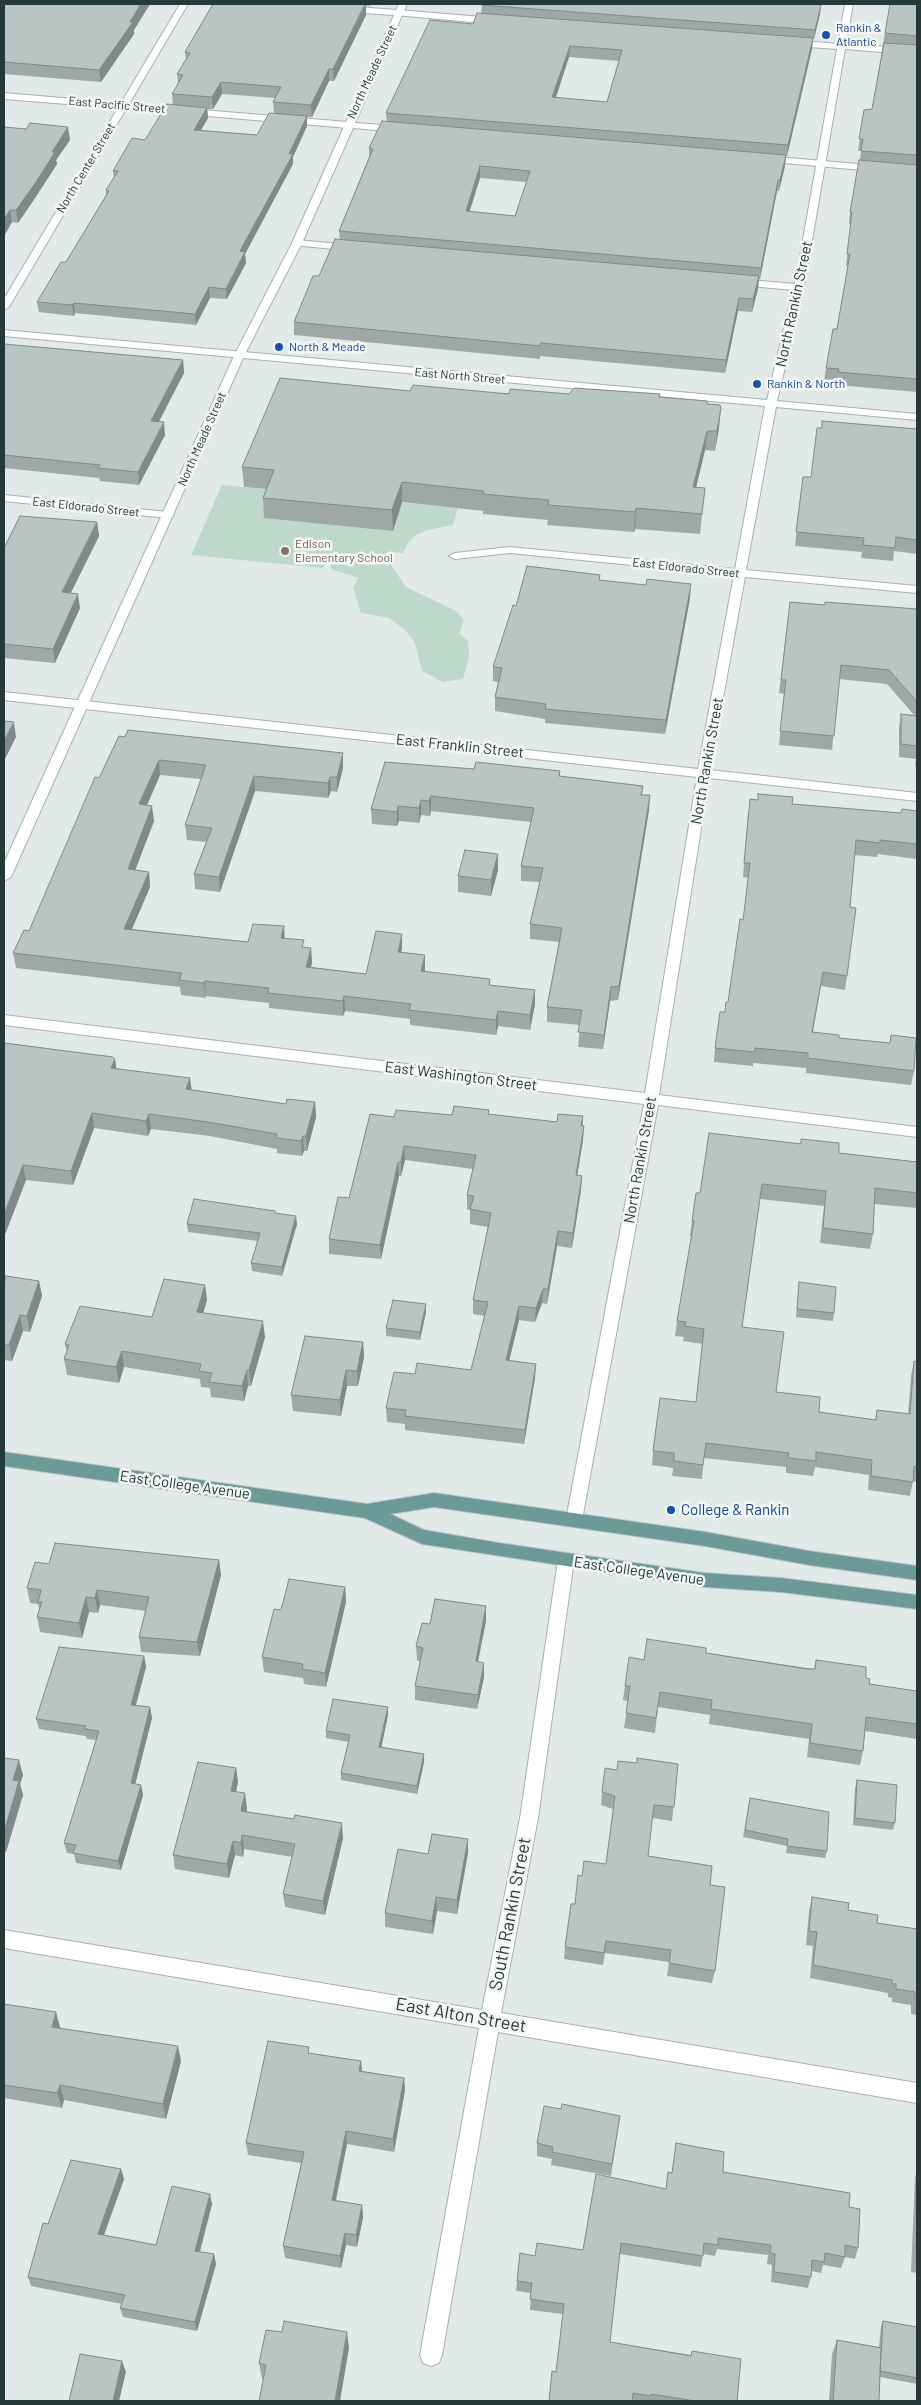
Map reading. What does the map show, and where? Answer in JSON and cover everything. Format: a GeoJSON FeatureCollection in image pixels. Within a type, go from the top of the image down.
{"type":"FeatureCollection","features":[{"type":"Feature","properties":{"kind":"main road","name":"East College Avenue"},"geometry":{"type":"LineString","coordinates":[[4,1459],[367,1511],[422,1537],[566,1560],[704,1580],[781,1585],[917,1602]]}},
{"type":"Feature","properties":{"kind":"main road","name":"East College Avenue"},"geometry":{"type":"LineString","coordinates":[[367,1511],[434,1500],[705,1539],[809,1558],[917,1573]]}},
{"type":"Feature","properties":{"kind":"street","name":"North Center Street"},"geometry":{"type":"LineString","coordinates":[[4,307],[184,4]]}},
{"type":"Feature","properties":{"kind":"street","name":"North Rankin Street"},"geometry":{"type":"LineString","coordinates":[[574,1520],[651,1098],[704,774],[740,573],[771,404],[799,287],[849,4]]}},
{"type":"Feature","properties":{"kind":"street"},"geometry":{"type":"LineString","coordinates":[[338,9],[401,9],[507,22]]}},
{"type":"Feature","properties":{"kind":"street","name":"North Meade Street"},"geometry":{"type":"LineString","coordinates":[[4,876],[239,356],[297,243],[348,124],[401,9]]}},
{"type":"Feature","properties":{"kind":"street"},"geometry":{"type":"LineString","coordinates":[[781,42],[917,52]]}},
{"type":"Feature","properties":{"kind":"street","name":"East Pacific Street"},"geometry":{"type":"LineString","coordinates":[[4,96],[409,130]]}},
{"type":"Feature","properties":{"kind":"street"},"geometry":{"type":"LineString","coordinates":[[750,158],[917,172]]}},
{"type":"Feature","properties":{"kind":"street"},"geometry":{"type":"LineString","coordinates":[[297,243],[367,250]]}},
{"type":"Feature","properties":{"kind":"street"},"geometry":{"type":"LineString","coordinates":[[725,281],[799,287]]}},
{"type":"Feature","properties":{"kind":"street","name":"East North Street"},"geometry":{"type":"LineString","coordinates":[[4,333],[917,417]]}},
{"type":"Feature","properties":{"kind":"street","name":"East Eldorado Street"},"geometry":{"type":"LineString","coordinates":[[4,498],[168,515]]}},
{"type":"Feature","properties":{"kind":"street","name":"East Eldorado Street"},"geometry":{"type":"LineString","coordinates":[[455,556],[510,550],[917,590]]}},
{"type":"Feature","properties":{"kind":"street","name":"East Franklin Street"},"geometry":{"type":"LineString","coordinates":[[4,696],[917,797]]}},
{"type":"Feature","properties":{"kind":"street","name":"East Washington Street"},"geometry":{"type":"LineString","coordinates":[[4,1020],[917,1132]]}},
{"type":"Feature","properties":{"kind":"street","name":"South Rankin Street"},"geometry":{"type":"LineString","coordinates":[[431,2355],[490,2021],[529,1818],[566,1560]]}},
{"type":"Feature","properties":{"kind":"street","name":"East Alton Street"},"geometry":{"type":"LineString","coordinates":[[4,1939],[917,2093]]}},
{"type":"Feature","properties":{"kind":"green space"},"geometry":{"type":"Polygon","coordinates":[[[222,485],[458,508],[453,525],[428,530],[416,535],[408,543],[403,553],[386,552],[389,562],[406,587],[456,611],[464,620],[459,633],[468,641],[469,657],[463,679],[443,682],[422,671],[415,643],[405,630],[389,618],[361,613],[353,587],[359,578],[331,569],[329,553],[323,568],[191,555],[222,485]]]}},
{"type":"Feature","properties":{"kind":"building"},"geometry":{"type":"Polygon","coordinates":[[[4,4],[141,4],[130,22],[133,22],[99,70],[4,62],[4,4]]]}},
{"type":"Feature","properties":{"kind":"building"},"geometry":{"type":"Polygon","coordinates":[[[213,4],[365,4],[333,69],[329,69],[311,105],[273,102],[281,87],[221,82],[212,97],[172,94],[183,75],[177,74],[190,53],[185,52],[213,4]]]}},
{"type":"Feature","properties":{"kind":"building"},"geometry":{"type":"Polygon","coordinates":[[[482,4],[819,4],[821,5],[815,30],[482,4]]]}},
{"type":"Feature","properties":{"kind":"building"},"geometry":{"type":"Polygon","coordinates":[[[890,4],[917,4],[917,36],[885,33],[890,4]]]}},
{"type":"Feature","properties":{"kind":"building"},"geometry":{"type":"Polygon","coordinates":[[[477,13],[813,38],[788,145],[386,113],[430,20],[473,24],[477,13]],[[570,46],[552,97],[607,102],[622,50],[570,46]]]}},
{"type":"Feature","properties":{"kind":"building"},"geometry":{"type":"Polygon","coordinates":[[[884,43],[917,45],[917,155],[861,151],[863,139],[859,139],[864,110],[872,109],[884,43]]]}},
{"type":"Feature","properties":{"kind":"building"},"geometry":{"type":"Polygon","coordinates":[[[167,104],[207,108],[194,130],[257,135],[269,113],[307,116],[289,154],[293,154],[240,251],[245,252],[226,289],[209,287],[195,314],[74,303],[72,305],[37,302],[61,262],[66,262],[109,191],[106,190],[118,171],[113,171],[132,138],[145,140],[167,104]]]}},
{"type":"Feature","properties":{"kind":"building"},"geometry":{"type":"Polygon","coordinates":[[[382,121],[786,155],[780,180],[778,180],[761,268],[339,231],[373,149],[369,148],[382,121]],[[480,166],[466,211],[515,216],[530,171],[480,166]]]}},
{"type":"Feature","properties":{"kind":"building"},"geometry":{"type":"Polygon","coordinates":[[[30,123],[68,127],[34,185],[16,210],[10,210],[4,220],[4,127],[26,129],[30,123]]]}},
{"type":"Feature","properties":{"kind":"building"},"geometry":{"type":"Polygon","coordinates":[[[859,160],[917,165],[917,379],[838,372],[839,369],[826,368],[833,329],[837,329],[850,254],[847,254],[852,212],[850,212],[859,160]]]}},
{"type":"Feature","properties":{"kind":"building"},"geometry":{"type":"Polygon","coordinates":[[[335,239],[759,276],[753,299],[739,298],[726,360],[541,343],[540,346],[294,322],[313,276],[319,276],[335,239]]]}},
{"type":"Feature","properties":{"kind":"building"},"geometry":{"type":"Polygon","coordinates":[[[4,344],[183,360],[151,421],[164,422],[138,472],[98,468],[100,465],[4,455],[4,344]]]}},
{"type":"Feature","properties":{"kind":"building"},"geometry":{"type":"Polygon","coordinates":[[[280,378],[410,391],[413,385],[509,394],[510,389],[569,394],[574,388],[660,394],[659,397],[707,401],[707,404],[720,405],[717,431],[707,431],[693,487],[705,488],[702,514],[636,508],[635,512],[548,505],[549,500],[483,494],[484,491],[402,482],[392,510],[263,498],[274,470],[242,467],[280,378]]]}},
{"type":"Feature","properties":{"kind":"building"},"geometry":{"type":"Polygon","coordinates":[[[822,421],[917,429],[917,540],[896,537],[895,548],[863,545],[864,538],[796,532],[803,477],[811,477],[817,428],[822,428],[822,421]]]}},
{"type":"Feature","properties":{"kind":"building"},"geometry":{"type":"Polygon","coordinates":[[[20,516],[97,522],[62,592],[78,594],[53,649],[4,644],[4,548],[20,516]]]}},
{"type":"Feature","properties":{"kind":"building"},"geometry":{"type":"Polygon","coordinates":[[[527,566],[600,575],[599,580],[646,585],[647,579],[691,584],[666,720],[545,709],[546,704],[495,697],[502,668],[493,667],[513,605],[516,606],[527,566]]]}},
{"type":"Feature","properties":{"kind":"building"},"geometry":{"type":"Polygon","coordinates":[[[790,602],[825,605],[825,602],[917,609],[917,702],[889,670],[841,665],[834,736],[780,731],[786,680],[781,680],[790,602]]]}},
{"type":"Feature","properties":{"kind":"building"},"geometry":{"type":"Polygon","coordinates":[[[901,714],[917,716],[917,746],[901,744],[901,714]]]}},
{"type":"Feature","properties":{"kind":"building"},"geometry":{"type":"Polygon","coordinates":[[[4,721],[14,722],[4,741],[4,721]]]}},
{"type":"Feature","properties":{"kind":"building"},"geometry":{"type":"Polygon","coordinates":[[[128,730],[343,753],[337,777],[330,777],[328,783],[254,776],[219,877],[194,874],[212,828],[185,825],[206,765],[159,760],[139,804],[152,806],[128,869],[149,872],[124,929],[248,942],[253,924],[284,926],[281,938],[304,940],[302,947],[311,948],[306,967],[366,974],[376,931],[402,934],[398,952],[425,955],[421,971],[490,979],[489,985],[535,990],[530,1015],[498,1011],[496,1020],[409,1010],[411,1004],[344,996],[343,1001],[268,993],[269,988],[179,980],[182,973],[13,953],[24,930],[29,931],[95,777],[99,778],[119,736],[125,737],[128,730]]]}},
{"type":"Feature","properties":{"kind":"building"},"geometry":{"type":"Polygon","coordinates":[[[385,762],[474,769],[476,762],[560,771],[559,776],[643,786],[641,795],[650,795],[619,986],[611,987],[604,1035],[578,1032],[582,1010],[547,1007],[562,928],[530,924],[543,868],[521,866],[534,808],[431,796],[429,801],[421,800],[419,808],[398,806],[397,812],[371,809],[385,762]]]}},
{"type":"Feature","properties":{"kind":"building"},"geometry":{"type":"Polygon","coordinates":[[[758,794],[793,797],[792,804],[901,813],[902,809],[917,811],[917,844],[880,840],[880,843],[856,840],[850,907],[856,908],[847,976],[823,972],[812,1032],[839,1035],[839,1038],[890,1043],[891,1035],[916,1038],[914,1071],[808,1058],[808,1053],[755,1048],[755,1052],[715,1048],[720,1012],[725,1012],[726,1002],[728,1002],[740,919],[743,920],[750,863],[744,863],[750,799],[758,800],[758,794]]]}},
{"type":"Feature","properties":{"kind":"building"},"geometry":{"type":"Polygon","coordinates":[[[465,850],[498,854],[491,880],[458,876],[465,850]]]}},
{"type":"Feature","properties":{"kind":"building"},"geometry":{"type":"Polygon","coordinates":[[[4,1043],[113,1057],[115,1059],[111,1068],[190,1078],[186,1089],[286,1104],[287,1099],[315,1102],[306,1136],[303,1136],[301,1141],[276,1138],[277,1134],[149,1114],[146,1121],[92,1113],[71,1171],[23,1165],[4,1215],[4,1043]]]}},
{"type":"Feature","properties":{"kind":"building"},"geometry":{"type":"Polygon","coordinates":[[[454,1106],[489,1110],[488,1114],[557,1122],[558,1114],[583,1116],[581,1126],[584,1126],[576,1175],[582,1176],[573,1233],[558,1231],[548,1289],[543,1289],[536,1308],[519,1306],[506,1360],[536,1364],[525,1430],[405,1416],[406,1410],[386,1408],[394,1372],[415,1374],[417,1363],[471,1370],[488,1302],[473,1300],[491,1213],[470,1209],[474,1196],[467,1195],[476,1155],[404,1146],[401,1162],[398,1162],[380,1245],[329,1239],[338,1197],[349,1198],[370,1114],[394,1117],[396,1110],[452,1115],[454,1106]]]}},
{"type":"Feature","properties":{"kind":"building"},"geometry":{"type":"Polygon","coordinates":[[[709,1133],[801,1144],[801,1139],[839,1143],[839,1153],[917,1162],[917,1193],[875,1188],[873,1234],[823,1228],[826,1191],[762,1184],[742,1327],[784,1332],[776,1392],[820,1397],[819,1412],[876,1420],[877,1410],[910,1414],[914,1361],[917,1362],[917,1467],[914,1466],[913,1482],[871,1476],[872,1460],[816,1452],[816,1461],[788,1458],[789,1453],[706,1443],[703,1465],[674,1461],[674,1453],[653,1451],[660,1398],[696,1402],[704,1329],[685,1326],[686,1322],[677,1321],[694,1221],[692,1221],[696,1193],[700,1193],[709,1133]]]}},
{"type":"Feature","properties":{"kind":"building"},"geometry":{"type":"Polygon","coordinates":[[[194,1199],[296,1216],[282,1267],[251,1263],[260,1233],[187,1224],[194,1199]]]}},
{"type":"Feature","properties":{"kind":"building"},"geometry":{"type":"Polygon","coordinates":[[[6,1276],[39,1281],[27,1316],[20,1315],[9,1345],[4,1345],[4,1284],[6,1276]]]}},
{"type":"Feature","properties":{"kind":"building"},"geometry":{"type":"Polygon","coordinates":[[[164,1279],[205,1285],[197,1312],[263,1321],[249,1370],[247,1370],[242,1386],[209,1382],[212,1373],[199,1371],[201,1364],[122,1351],[116,1367],[64,1359],[69,1345],[65,1344],[80,1306],[152,1317],[164,1279]]]}},
{"type":"Feature","properties":{"kind":"building"},"geometry":{"type":"Polygon","coordinates":[[[799,1282],[836,1287],[834,1313],[797,1309],[799,1282]]]}},
{"type":"Feature","properties":{"kind":"building"},"geometry":{"type":"Polygon","coordinates":[[[393,1300],[426,1304],[420,1332],[386,1328],[393,1300]]]}},
{"type":"Feature","properties":{"kind":"building"},"geometry":{"type":"Polygon","coordinates":[[[305,1336],[363,1342],[357,1371],[346,1370],[340,1400],[291,1395],[305,1336]]]}},
{"type":"Feature","properties":{"kind":"building"},"geometry":{"type":"Polygon","coordinates":[[[55,1543],[219,1560],[197,1642],[139,1637],[149,1597],[97,1590],[95,1598],[86,1597],[79,1623],[37,1617],[42,1602],[38,1602],[41,1590],[27,1588],[35,1562],[49,1564],[55,1543]]]}},
{"type":"Feature","properties":{"kind":"building"},"geometry":{"type":"Polygon","coordinates":[[[289,1579],[345,1587],[325,1673],[302,1669],[303,1664],[262,1657],[274,1609],[281,1610],[289,1579]]]}},
{"type":"Feature","properties":{"kind":"building"},"geometry":{"type":"Polygon","coordinates":[[[435,1599],[486,1606],[476,1661],[484,1663],[478,1695],[415,1686],[423,1648],[416,1646],[422,1623],[430,1624],[435,1599]]]}},
{"type":"Feature","properties":{"kind":"building"},"geometry":{"type":"Polygon","coordinates":[[[647,1639],[706,1648],[706,1653],[807,1669],[815,1669],[816,1660],[866,1667],[866,1678],[870,1679],[869,1684],[917,1691],[917,1724],[866,1717],[863,1751],[810,1743],[812,1724],[711,1709],[712,1700],[660,1692],[656,1718],[626,1713],[630,1686],[625,1686],[629,1657],[644,1660],[647,1639]]]}},
{"type":"Feature","properties":{"kind":"building"},"geometry":{"type":"Polygon","coordinates":[[[59,1647],[144,1656],[131,1705],[150,1707],[131,1783],[141,1785],[118,1861],[73,1853],[76,1845],[64,1843],[99,1731],[85,1729],[86,1726],[36,1719],[59,1647]]]}},
{"type":"Feature","properties":{"kind":"building"},"geometry":{"type":"Polygon","coordinates":[[[333,1699],[388,1707],[379,1747],[424,1754],[417,1786],[341,1773],[350,1735],[326,1731],[333,1699]]]}},
{"type":"Feature","properties":{"kind":"building"},"geometry":{"type":"Polygon","coordinates":[[[4,1758],[19,1760],[13,1780],[19,1781],[4,1832],[4,1758]]]}},
{"type":"Feature","properties":{"kind":"building"},"geometry":{"type":"Polygon","coordinates":[[[637,1758],[678,1764],[674,1807],[654,1805],[648,1856],[712,1866],[710,1885],[725,1887],[715,1971],[669,1963],[671,1950],[606,1941],[604,1953],[565,1947],[571,1904],[575,1904],[578,1875],[582,1876],[584,1861],[606,1864],[615,1796],[602,1792],[605,1768],[617,1770],[618,1761],[637,1763],[637,1758]]]}},
{"type":"Feature","properties":{"kind":"building"},"geometry":{"type":"Polygon","coordinates":[[[198,1762],[236,1768],[231,1791],[245,1793],[241,1811],[294,1819],[295,1815],[342,1823],[323,1901],[283,1894],[295,1844],[242,1835],[241,1843],[233,1841],[227,1864],[173,1855],[198,1762]]]}},
{"type":"Feature","properties":{"kind":"building"},"geometry":{"type":"Polygon","coordinates":[[[857,1780],[897,1785],[895,1823],[855,1818],[857,1780]]]}},
{"type":"Feature","properties":{"kind":"building"},"geometry":{"type":"Polygon","coordinates":[[[750,1798],[829,1812],[827,1851],[787,1846],[788,1839],[745,1830],[750,1798]]]}},
{"type":"Feature","properties":{"kind":"building"},"geometry":{"type":"Polygon","coordinates":[[[432,1834],[468,1839],[457,1900],[436,1897],[432,1921],[385,1913],[398,1849],[428,1854],[432,1834]]]}},
{"type":"Feature","properties":{"kind":"building"},"geometry":{"type":"Polygon","coordinates":[[[812,1897],[849,1903],[848,1910],[878,1915],[877,1923],[917,1929],[917,2001],[915,2001],[915,1992],[896,1989],[896,1984],[892,1984],[892,1980],[813,1965],[817,1932],[809,1931],[812,1897]]]}},
{"type":"Feature","properties":{"kind":"building"},"geometry":{"type":"Polygon","coordinates":[[[4,2004],[56,2012],[52,2027],[178,2046],[163,2104],[60,2085],[57,2093],[4,2085],[4,2004]]]}},
{"type":"Feature","properties":{"kind":"building"},"geometry":{"type":"Polygon","coordinates":[[[268,2041],[309,2047],[308,2053],[361,2061],[359,2071],[404,2078],[393,2139],[346,2131],[332,2200],[362,2205],[356,2235],[345,2233],[340,2256],[283,2246],[304,2152],[246,2143],[268,2041]]]}},
{"type":"Feature","properties":{"kind":"building"},"geometry":{"type":"Polygon","coordinates":[[[562,2104],[620,2116],[612,2164],[552,2152],[553,2147],[537,2143],[544,2106],[561,2109],[562,2104]]]}},
{"type":"Feature","properties":{"kind":"building"},"geometry":{"type":"Polygon","coordinates":[[[676,2143],[724,2152],[723,2172],[850,2193],[849,2207],[860,2209],[858,2248],[845,2245],[845,2257],[825,2253],[824,2262],[812,2260],[811,2277],[774,2272],[775,2254],[770,2253],[771,2245],[718,2238],[718,2245],[704,2243],[703,2256],[621,2243],[610,2342],[691,2356],[692,2351],[741,2359],[737,2401],[695,2401],[633,2393],[632,2401],[549,2401],[552,2371],[556,2372],[564,2304],[530,2299],[532,2283],[517,2281],[520,2253],[535,2256],[537,2243],[583,2250],[596,2174],[666,2189],[668,2172],[672,2173],[676,2143]]]}},
{"type":"Feature","properties":{"kind":"building"},"geometry":{"type":"Polygon","coordinates":[[[71,2160],[121,2169],[98,2234],[156,2245],[172,2186],[210,2194],[195,2251],[214,2254],[195,2322],[120,2308],[125,2295],[28,2277],[43,2223],[48,2224],[71,2160]]]}},
{"type":"Feature","properties":{"kind":"building"},"geometry":{"type":"Polygon","coordinates":[[[917,2223],[917,2260],[916,2260],[917,2223]]]}},
{"type":"Feature","properties":{"kind":"building"},"geometry":{"type":"Polygon","coordinates":[[[284,2321],[347,2332],[335,2401],[259,2401],[266,2365],[259,2363],[266,2330],[282,2332],[284,2321]]]}},
{"type":"Feature","properties":{"kind":"building"},"geometry":{"type":"Polygon","coordinates":[[[883,2321],[917,2327],[917,2378],[880,2371],[883,2321]]]}},
{"type":"Feature","properties":{"kind":"building"},"geometry":{"type":"Polygon","coordinates":[[[837,2340],[881,2348],[879,2401],[833,2401],[837,2340]]]}},
{"type":"Feature","properties":{"kind":"building"},"geometry":{"type":"Polygon","coordinates":[[[80,2354],[122,2361],[113,2401],[69,2401],[80,2354]]]}},
{"type":"Feature","properties":{"kind":"place","name":"Rankin & Atlantic"},"geometry":{"type":"Point","coordinates":[826,35]}},
{"type":"Feature","properties":{"kind":"place","name":"North & Meade"},"geometry":{"type":"Point","coordinates":[279,347]}},
{"type":"Feature","properties":{"kind":"place","name":"Rankin & North"},"geometry":{"type":"Point","coordinates":[757,384]}},
{"type":"Feature","properties":{"kind":"place","name":"Edison Elementary School"},"geometry":{"type":"Point","coordinates":[285,551]}},
{"type":"Feature","properties":{"kind":"place","name":"College & Rankin"},"geometry":{"type":"Point","coordinates":[671,1510]}}]}
